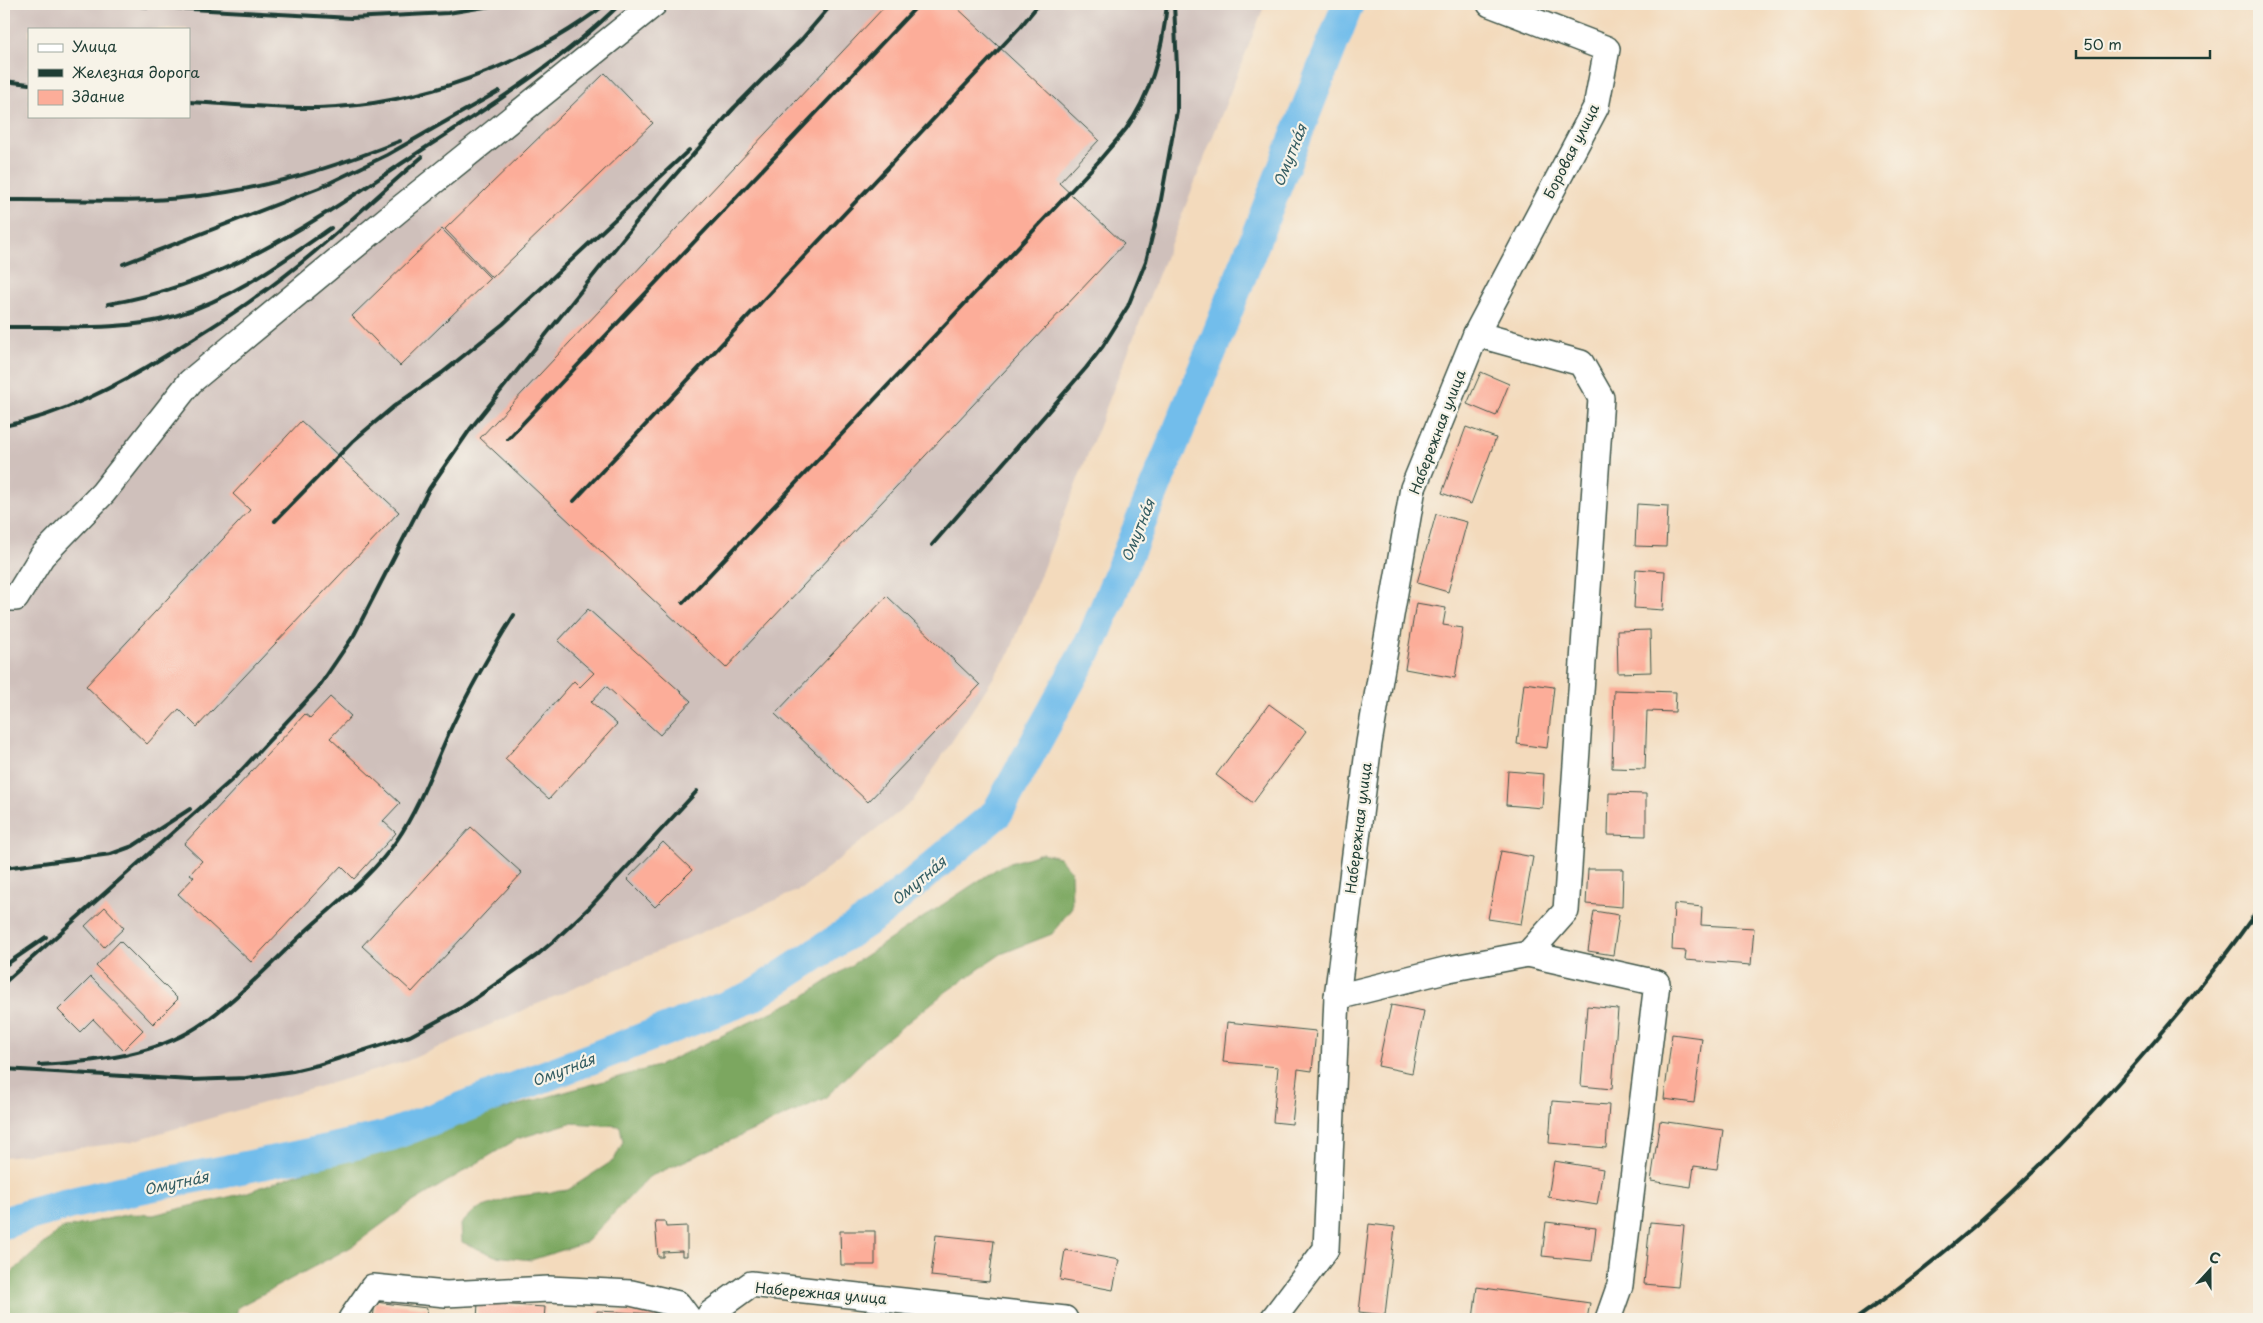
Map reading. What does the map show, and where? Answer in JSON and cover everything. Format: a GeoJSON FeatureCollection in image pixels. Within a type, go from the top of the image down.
{"type":"FeatureCollection","features":[{"type":"Feature","properties":{"kind":"street"},"geometry":{"type":"LineString","coordinates":[[4,598],[16,598],[42,556],[103,493],[190,382],[402,207],[654,4]]}},
{"type":"Feature","properties":{"kind":"street","name":"Боровая улица"},"geometry":{"type":"LineString","coordinates":[[1476,334],[1596,107],[1607,49],[1490,4]]}},
{"type":"Feature","properties":{"kind":"street"},"geometry":{"type":"LineString","coordinates":[[1476,334],[1581,364],[1600,398],[1566,911],[1528,954]]}},
{"type":"Feature","properties":{"kind":"street","name":"Набережная улица"},"geometry":{"type":"LineString","coordinates":[[1273,1319],[1326,1249],[1337,997],[1369,743],[1413,488],[1476,334]]}},
{"type":"Feature","properties":{"kind":"street"},"geometry":{"type":"LineString","coordinates":[[1337,997],[1449,969],[1528,954],[1657,983],[1620,1285],[1608,1319]]}},
{"type":"Feature","properties":{"kind":"street","name":"Набережная улица"},"geometry":{"type":"LineString","coordinates":[[707,1319],[711,1313],[751,1284],[1065,1319]]}},
{"type":"Feature","properties":{"kind":"street"},"geometry":{"type":"LineString","coordinates":[[351,1318],[373,1287],[446,1294],[550,1289],[631,1293],[678,1304],[689,1319]]}},
{"type":"Feature","properties":{"kind":"shaded area"},"geometry":{"type":"Polygon","coordinates":[[[4,4],[1265,4],[1010,652],[913,801],[801,889],[407,1061],[129,1142],[4,1157],[4,4]]]}},
{"type":"Feature","properties":{"kind":"green space"},"geometry":{"type":"Polygon","coordinates":[[[1042,853],[1059,857],[1071,871],[1072,907],[1052,934],[1001,954],[947,991],[879,1045],[825,1098],[649,1177],[585,1243],[531,1260],[495,1256],[462,1242],[461,1224],[475,1210],[512,1197],[568,1190],[614,1160],[623,1142],[620,1126],[570,1123],[517,1139],[408,1205],[351,1247],[238,1307],[235,1319],[4,1319],[4,1279],[61,1229],[130,1214],[153,1215],[245,1193],[382,1143],[658,1066],[803,997],[1001,866],[1042,853]]]}},
{"type":"Feature","properties":{"kind":"building"},"geometry":{"type":"Polygon","coordinates":[[[887,4],[953,4],[1099,140],[1059,183],[1124,244],[726,668],[480,438],[887,4]]]}},
{"type":"Feature","properties":{"kind":"building"},"geometry":{"type":"Polygon","coordinates":[[[605,73],[653,123],[492,278],[445,229],[605,73]]]}},
{"type":"Feature","properties":{"kind":"building"},"geometry":{"type":"Polygon","coordinates":[[[442,229],[490,278],[400,366],[352,316],[442,229]]]}},
{"type":"Feature","properties":{"kind":"building"},"geometry":{"type":"Polygon","coordinates":[[[1481,372],[1509,384],[1496,416],[1467,404],[1481,372]]]}},
{"type":"Feature","properties":{"kind":"building"},"geometry":{"type":"Polygon","coordinates":[[[301,421],[399,512],[197,727],[179,709],[147,744],[86,686],[250,510],[233,494],[301,421]]]}},
{"type":"Feature","properties":{"kind":"building"},"geometry":{"type":"Polygon","coordinates":[[[1466,427],[1496,438],[1471,504],[1442,493],[1466,427]]]}},
{"type":"Feature","properties":{"kind":"building"},"geometry":{"type":"Polygon","coordinates":[[[1637,504],[1668,506],[1666,547],[1635,546],[1637,504]]]}},
{"type":"Feature","properties":{"kind":"building"},"geometry":{"type":"Polygon","coordinates":[[[1436,514],[1467,522],[1448,592],[1417,583],[1436,514]]]}},
{"type":"Feature","properties":{"kind":"building"},"geometry":{"type":"Polygon","coordinates":[[[1636,569],[1665,571],[1663,610],[1634,608],[1636,569]]]}},
{"type":"Feature","properties":{"kind":"building"},"geometry":{"type":"Polygon","coordinates":[[[887,596],[980,685],[868,802],[775,714],[887,596]]]}},
{"type":"Feature","properties":{"kind":"building"},"geometry":{"type":"Polygon","coordinates":[[[1416,603],[1446,608],[1443,625],[1463,628],[1455,678],[1405,669],[1416,603]]]}},
{"type":"Feature","properties":{"kind":"building"},"geometry":{"type":"Polygon","coordinates":[[[588,609],[691,701],[660,735],[606,686],[591,702],[617,724],[549,799],[505,759],[574,681],[580,687],[594,673],[558,641],[588,609]]]}},
{"type":"Feature","properties":{"kind":"building"},"geometry":{"type":"Polygon","coordinates":[[[1650,630],[1651,672],[1618,673],[1617,631],[1650,630]]]}},
{"type":"Feature","properties":{"kind":"building"},"geometry":{"type":"Polygon","coordinates":[[[1524,683],[1554,687],[1547,748],[1517,744],[1524,683]]]}},
{"type":"Feature","properties":{"kind":"building"},"geometry":{"type":"Polygon","coordinates":[[[1614,690],[1676,692],[1675,712],[1647,711],[1645,769],[1612,768],[1614,690]]]}},
{"type":"Feature","properties":{"kind":"building"},"geometry":{"type":"Polygon","coordinates":[[[330,697],[351,716],[330,738],[400,803],[383,821],[396,833],[354,879],[341,866],[251,962],[178,894],[194,877],[190,874],[202,861],[184,844],[305,714],[310,718],[330,697]]]}},
{"type":"Feature","properties":{"kind":"building"},"geometry":{"type":"Polygon","coordinates":[[[1269,704],[1306,731],[1253,803],[1216,775],[1269,704]]]}},
{"type":"Feature","properties":{"kind":"building"},"geometry":{"type":"Polygon","coordinates":[[[1508,771],[1544,774],[1542,808],[1506,805],[1508,771]]]}},
{"type":"Feature","properties":{"kind":"building"},"geometry":{"type":"Polygon","coordinates":[[[1609,793],[1646,794],[1646,836],[1608,835],[1609,793]]]}},
{"type":"Feature","properties":{"kind":"building"},"geometry":{"type":"Polygon","coordinates":[[[471,827],[522,873],[412,992],[362,946],[471,827]]]}},
{"type":"Feature","properties":{"kind":"building"},"geometry":{"type":"Polygon","coordinates":[[[663,842],[692,870],[655,907],[627,879],[663,842]]]}},
{"type":"Feature","properties":{"kind":"building"},"geometry":{"type":"Polygon","coordinates":[[[1501,851],[1533,857],[1521,924],[1488,919],[1501,851]]]}},
{"type":"Feature","properties":{"kind":"building"},"geometry":{"type":"Polygon","coordinates":[[[1588,869],[1623,869],[1622,907],[1586,904],[1588,869]]]}},
{"type":"Feature","properties":{"kind":"building"},"geometry":{"type":"Polygon","coordinates":[[[1674,904],[1702,907],[1701,925],[1754,928],[1751,965],[1685,960],[1686,951],[1672,950],[1674,904]]]}},
{"type":"Feature","properties":{"kind":"building"},"geometry":{"type":"Polygon","coordinates":[[[105,907],[124,928],[104,947],[85,926],[105,907]]]}},
{"type":"Feature","properties":{"kind":"building"},"geometry":{"type":"Polygon","coordinates":[[[1594,911],[1619,915],[1613,955],[1588,951],[1594,911]]]}},
{"type":"Feature","properties":{"kind":"building"},"geometry":{"type":"Polygon","coordinates":[[[120,941],[178,999],[153,1024],[96,966],[120,941]]]}},
{"type":"Feature","properties":{"kind":"building"},"geometry":{"type":"Polygon","coordinates":[[[91,977],[143,1030],[123,1050],[93,1019],[80,1032],[58,1010],[91,977]]]}},
{"type":"Feature","properties":{"kind":"building"},"geometry":{"type":"Polygon","coordinates":[[[1391,1005],[1424,1011],[1412,1073],[1378,1066],[1391,1005]]]}},
{"type":"Feature","properties":{"kind":"building"},"geometry":{"type":"Polygon","coordinates":[[[1587,1006],[1618,1009],[1612,1089],[1581,1086],[1587,1006]]]}},
{"type":"Feature","properties":{"kind":"building"},"geometry":{"type":"Polygon","coordinates":[[[1227,1022],[1316,1031],[1312,1071],[1298,1069],[1292,1124],[1273,1122],[1278,1067],[1223,1062],[1227,1022]]]}},
{"type":"Feature","properties":{"kind":"building"},"geometry":{"type":"Polygon","coordinates":[[[1672,1034],[1702,1038],[1694,1103],[1664,1099],[1672,1034]]]}},
{"type":"Feature","properties":{"kind":"building"},"geometry":{"type":"Polygon","coordinates":[[[1552,1101],[1609,1105],[1606,1148],[1549,1143],[1552,1101]]]}},
{"type":"Feature","properties":{"kind":"building"},"geometry":{"type":"Polygon","coordinates":[[[1660,1121],[1723,1130],[1717,1169],[1694,1166],[1691,1187],[1651,1181],[1660,1121]]]}},
{"type":"Feature","properties":{"kind":"building"},"geometry":{"type":"Polygon","coordinates":[[[1554,1161],[1603,1169],[1597,1205],[1548,1197],[1554,1161]]]}},
{"type":"Feature","properties":{"kind":"building"},"geometry":{"type":"Polygon","coordinates":[[[655,1221],[665,1221],[666,1227],[687,1226],[687,1256],[682,1256],[682,1251],[663,1252],[663,1257],[658,1257],[655,1221]]]}},
{"type":"Feature","properties":{"kind":"building"},"geometry":{"type":"Polygon","coordinates":[[[1546,1222],[1596,1228],[1592,1261],[1542,1256],[1546,1222]]]}},
{"type":"Feature","properties":{"kind":"building"},"geometry":{"type":"Polygon","coordinates":[[[1650,1222],[1684,1225],[1678,1287],[1644,1284],[1650,1222]]]}},
{"type":"Feature","properties":{"kind":"building"},"geometry":{"type":"Polygon","coordinates":[[[1369,1224],[1395,1227],[1385,1315],[1359,1312],[1369,1224]]]}},
{"type":"Feature","properties":{"kind":"building"},"geometry":{"type":"Polygon","coordinates":[[[840,1231],[875,1231],[875,1265],[841,1265],[840,1231]]]}},
{"type":"Feature","properties":{"kind":"building"},"geometry":{"type":"Polygon","coordinates":[[[936,1235],[994,1241],[989,1282],[931,1276],[936,1235]]]}},
{"type":"Feature","properties":{"kind":"building"},"geometry":{"type":"Polygon","coordinates":[[[1065,1250],[1119,1260],[1113,1290],[1060,1280],[1065,1250]]]}},
{"type":"Feature","properties":{"kind":"building"},"geometry":{"type":"Polygon","coordinates":[[[1477,1287],[1590,1303],[1587,1319],[1473,1319],[1477,1287]]]}},
{"type":"Feature","properties":{"kind":"building"},"geometry":{"type":"Polygon","coordinates":[[[375,1302],[427,1308],[426,1319],[373,1319],[375,1302]]]}},
{"type":"Feature","properties":{"kind":"building"},"geometry":{"type":"Polygon","coordinates":[[[478,1303],[545,1307],[544,1319],[477,1319],[478,1303]]]}},
{"type":"Feature","properties":{"kind":"building"},"geometry":{"type":"Polygon","coordinates":[[[597,1311],[658,1314],[658,1319],[597,1319],[597,1311]]]}},
{"type":"Feature","properties":{"kind":"waterway","name":"Омутна́я"},"geometry":{"type":"LineString","coordinates":[[4,1223],[94,1198],[292,1158],[391,1135],[749,998],[877,914],[997,813],[1093,638],[1214,344],[1348,4]]}},
{"type":"Feature","properties":{"kind":"railway"},"geometry":{"type":"LineString","coordinates":[[104,4],[351,18],[448,13],[503,4]]}},
{"type":"Feature","properties":{"kind":"railway"},"geometry":{"type":"LineString","coordinates":[[190,102],[318,108],[395,99],[433,90],[470,78],[506,63],[541,46],[575,26],[606,4]]}},
{"type":"Feature","properties":{"kind":"railway"},"geometry":{"type":"LineString","coordinates":[[108,304],[153,294],[195,280],[235,264],[311,223],[525,82],[574,45],[620,4]]}},
{"type":"Feature","properties":{"kind":"railway"},"geometry":{"type":"LineString","coordinates":[[729,113],[802,39],[832,4]]}},
{"type":"Feature","properties":{"kind":"railway"},"geometry":{"type":"LineString","coordinates":[[508,439],[919,4]]}},
{"type":"Feature","properties":{"kind":"railway"},"geometry":{"type":"LineString","coordinates":[[574,501],[1021,26],[1039,4]]}},
{"type":"Feature","properties":{"kind":"railway"},"geometry":{"type":"LineString","coordinates":[[683,603],[1098,162],[1126,129],[1143,100],[1155,69],[1163,37],[1167,4]]}},
{"type":"Feature","properties":{"kind":"railway"},"geometry":{"type":"LineString","coordinates":[[932,545],[1086,368],[1103,346],[1128,306],[1146,261],[1160,205],[1177,111],[1174,4]]}},
{"type":"Feature","properties":{"kind":"railway"},"geometry":{"type":"LineString","coordinates":[[4,81],[28,84]]}},
{"type":"Feature","properties":{"kind":"railway"},"geometry":{"type":"LineString","coordinates":[[123,264],[319,188],[387,155],[499,91]]}},
{"type":"Feature","properties":{"kind":"railway"},"geometry":{"type":"LineString","coordinates":[[4,983],[235,777],[318,688],[354,635],[429,489],[471,428],[662,190],[734,108]]}},
{"type":"Feature","properties":{"kind":"railway"},"geometry":{"type":"LineString","coordinates":[[4,200],[144,200],[217,194],[297,177],[400,141]]}},
{"type":"Feature","properties":{"kind":"railway"},"geometry":{"type":"LineString","coordinates":[[275,521],[353,441],[393,407],[442,373],[503,324],[689,150]]}},
{"type":"Feature","properties":{"kind":"railway"},"geometry":{"type":"LineString","coordinates":[[4,426],[47,415],[109,388],[223,320],[299,264],[422,157]]}},
{"type":"Feature","properties":{"kind":"railway"},"geometry":{"type":"LineString","coordinates":[[4,327],[112,326],[154,321],[175,316],[196,309],[236,290],[331,228]]}},
{"type":"Feature","properties":{"kind":"railway"},"geometry":{"type":"LineString","coordinates":[[39,1065],[97,1060],[135,1053],[189,1032],[220,1011],[356,887],[378,864],[406,827],[467,696],[514,615]]}},
{"type":"Feature","properties":{"kind":"railway"},"geometry":{"type":"LineString","coordinates":[[4,1069],[191,1080],[246,1078],[318,1065],[410,1036],[463,1007],[536,956],[555,940],[590,907],[697,791]]}},
{"type":"Feature","properties":{"kind":"railway"},"geometry":{"type":"LineString","coordinates":[[4,868],[111,854],[133,846],[190,809]]}},
{"type":"Feature","properties":{"kind":"railway"},"geometry":{"type":"LineString","coordinates":[[1856,1319],[1937,1257],[2051,1155],[2121,1081],[2168,1026],[2221,960],[2259,908]]}},
{"type":"Feature","properties":{"kind":"railway"},"geometry":{"type":"LineString","coordinates":[[4,966],[46,937]]}}]}
